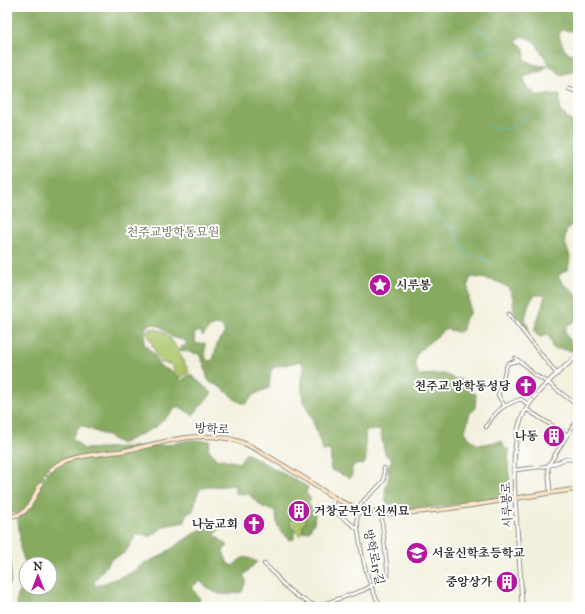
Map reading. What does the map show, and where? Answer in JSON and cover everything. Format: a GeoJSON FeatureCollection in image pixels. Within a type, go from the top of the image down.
{"type":"FeatureCollection","features":[{"type":"Feature","properties":{"kind":"main road","name":"방학로"},"geometry":{"type":"LineString","coordinates":[[51,470],[57,465],[74,459],[134,449],[174,440],[195,437],[224,438],[253,447],[334,499],[358,509],[381,514],[442,509],[515,497],[578,489]]}},
{"type":"Feature","properties":{"kind":"main road"},"geometry":{"type":"LineString","coordinates":[[7,516],[18,516],[24,512],[40,484]]}},
{"type":"Feature","properties":{"kind":"street"},"geometry":{"type":"LineString","coordinates":[[570,89],[578,92]]}},
{"type":"Feature","properties":{"kind":"street"},"geometry":{"type":"LineString","coordinates":[[510,314],[557,374]]}},
{"type":"Feature","properties":{"kind":"street","name":"시루봉로"},"geometry":{"type":"LineString","coordinates":[[522,607],[515,497],[515,446],[519,426],[526,409],[536,394],[547,382],[578,355]]}},
{"type":"Feature","properties":{"kind":"street"},"geometry":{"type":"LineString","coordinates":[[515,358],[526,366],[532,374],[547,382],[578,406]]}},
{"type":"Feature","properties":{"kind":"street"},"geometry":{"type":"LineString","coordinates":[[504,405],[498,395],[503,383],[504,370],[508,363],[519,361]]}},
{"type":"Feature","properties":{"kind":"street"},"geometry":{"type":"LineString","coordinates":[[486,427],[493,416],[504,405],[521,399],[530,405]]}},
{"type":"Feature","properties":{"kind":"street"},"geometry":{"type":"LineString","coordinates":[[526,409],[567,435]]}},
{"type":"Feature","properties":{"kind":"street"},"geometry":{"type":"LineString","coordinates":[[550,492],[548,466],[567,435],[576,424],[578,418]]}},
{"type":"Feature","properties":{"kind":"street"},"geometry":{"type":"LineString","coordinates":[[515,470],[548,466],[566,459],[578,460]]}},
{"type":"Feature","properties":{"kind":"street"},"geometry":{"type":"LineString","coordinates":[[358,509],[360,504],[384,480],[384,468]]}},
{"type":"Feature","properties":{"kind":"street"},"geometry":{"type":"LineString","coordinates":[[334,499],[331,509],[358,529]]}},
{"type":"Feature","properties":{"kind":"street","name":"방학로15길"},"geometry":{"type":"LineString","coordinates":[[358,509],[358,529],[367,577],[374,594],[382,607]]}},
{"type":"Feature","properties":{"kind":"street"},"geometry":{"type":"LineString","coordinates":[[264,564],[273,570],[277,578],[287,589],[302,601],[316,607],[364,590],[388,576],[381,514]]}},
{"type":"Feature","properties":{"kind":"street"},"geometry":{"type":"LineString","coordinates":[[7,543],[10,580],[7,581]]}},
{"type":"Feature","properties":{"kind":"green space","name":"천주교방학동묘원"},"geometry":{"type":"Polygon","coordinates":[[[7,7],[578,7],[578,33],[561,30],[559,36],[565,51],[578,57],[578,69],[561,75],[551,67],[535,42],[523,36],[516,41],[524,48],[525,59],[539,66],[549,65],[540,72],[535,72],[525,76],[524,79],[526,84],[537,95],[560,94],[560,111],[578,127],[578,223],[568,227],[565,242],[570,261],[568,269],[558,276],[564,285],[573,290],[578,297],[578,325],[575,322],[567,325],[565,333],[575,349],[571,351],[555,349],[552,347],[552,343],[548,335],[541,337],[537,335],[534,330],[544,300],[544,295],[535,295],[529,303],[525,319],[529,329],[524,328],[522,321],[515,314],[512,296],[507,287],[495,281],[471,277],[468,284],[470,313],[464,320],[463,330],[458,332],[445,329],[419,351],[415,358],[416,368],[419,375],[444,374],[455,379],[462,380],[470,392],[476,394],[475,409],[470,413],[465,431],[469,438],[478,445],[502,441],[505,449],[509,449],[508,469],[511,486],[506,490],[504,497],[447,506],[389,509],[385,492],[389,475],[387,467],[392,460],[385,454],[380,430],[365,431],[366,461],[363,465],[356,464],[352,467],[352,475],[350,478],[331,470],[330,450],[323,451],[312,418],[303,401],[301,378],[304,367],[301,361],[275,367],[271,370],[269,388],[256,394],[246,404],[238,401],[223,389],[210,382],[207,378],[204,364],[199,354],[180,350],[182,346],[186,346],[186,341],[172,337],[160,326],[152,324],[146,326],[144,344],[154,354],[159,366],[173,372],[181,381],[190,374],[212,393],[193,415],[178,406],[157,426],[121,444],[107,436],[80,425],[72,438],[84,449],[167,445],[190,440],[210,441],[208,448],[217,460],[222,459],[239,463],[246,453],[308,487],[306,493],[311,499],[308,504],[315,514],[314,523],[309,531],[303,532],[303,526],[306,521],[302,506],[292,508],[290,526],[294,531],[294,539],[291,540],[279,529],[276,512],[263,507],[247,493],[243,495],[235,493],[235,485],[201,488],[197,495],[193,511],[186,514],[185,522],[164,526],[152,536],[136,535],[125,553],[111,559],[94,582],[96,586],[129,574],[144,563],[159,557],[199,530],[204,530],[209,525],[222,525],[215,535],[228,546],[223,551],[228,564],[233,566],[242,558],[249,558],[257,562],[243,576],[246,580],[242,592],[219,594],[210,590],[200,581],[191,587],[200,599],[197,606],[194,607],[18,607],[18,596],[58,596],[58,556],[23,556],[20,548],[17,513],[7,513],[7,7]],[[217,325],[210,327],[203,336],[200,331],[194,334],[196,344],[205,343],[205,354],[207,361],[213,360],[218,342],[225,333],[222,327],[217,325]]]}},
{"type":"Feature","properties":{"kind":"green space"},"geometry":{"type":"Polygon","coordinates":[[[149,328],[157,329],[166,334],[178,350],[189,372],[175,382],[173,367],[169,364],[160,363],[147,332],[149,328]]]}},
{"type":"Feature","properties":{"kind":"green space"},"geometry":{"type":"Polygon","coordinates":[[[302,506],[306,521],[303,526],[303,532],[300,536],[290,526],[292,508],[302,506]]]}},
{"type":"Feature","properties":{"kind":"waterway"},"geometry":{"type":"LineString","coordinates":[[474,27],[493,38]]}},
{"type":"Feature","properties":{"kind":"waterway"},"geometry":{"type":"LineString","coordinates":[[469,55],[495,47]]}},
{"type":"Feature","properties":{"kind":"waterway"},"geometry":{"type":"LineString","coordinates":[[488,127],[506,130],[524,120],[528,114]]}},
{"type":"Feature","properties":{"kind":"waterway"},"geometry":{"type":"LineString","coordinates":[[464,176],[485,194]]}},
{"type":"Feature","properties":{"kind":"waterway"},"geometry":{"type":"LineString","coordinates":[[418,194],[434,209],[442,222],[452,228],[465,252],[492,262]]}},
{"type":"Feature","properties":{"kind":"tunnel"},"geometry":{"type":"LineString","coordinates":[[41,484],[51,470]]}},
{"type":"Feature","properties":{"kind":"place","name":"시루봉"},"geometry":{"type":"Point","coordinates":[380,285]}},
{"type":"Feature","properties":{"kind":"place","name":"천주교 방학동성당"},"geometry":{"type":"Point","coordinates":[526,386]}},
{"type":"Feature","properties":{"kind":"place","name":"나동"},"geometry":{"type":"Point","coordinates":[554,436]}},
{"type":"Feature","properties":{"kind":"place","name":"거창군부인 신씨묘"},"geometry":{"type":"Point","coordinates":[299,511]}},
{"type":"Feature","properties":{"kind":"place","name":"나눔교회"},"geometry":{"type":"Point","coordinates":[254,524]}},
{"type":"Feature","properties":{"kind":"place","name":"서울신학초등학교"},"geometry":{"type":"Point","coordinates":[417,553]}},
{"type":"Feature","properties":{"kind":"place","name":"중앙상가"},"geometry":{"type":"Point","coordinates":[507,582]}}]}
